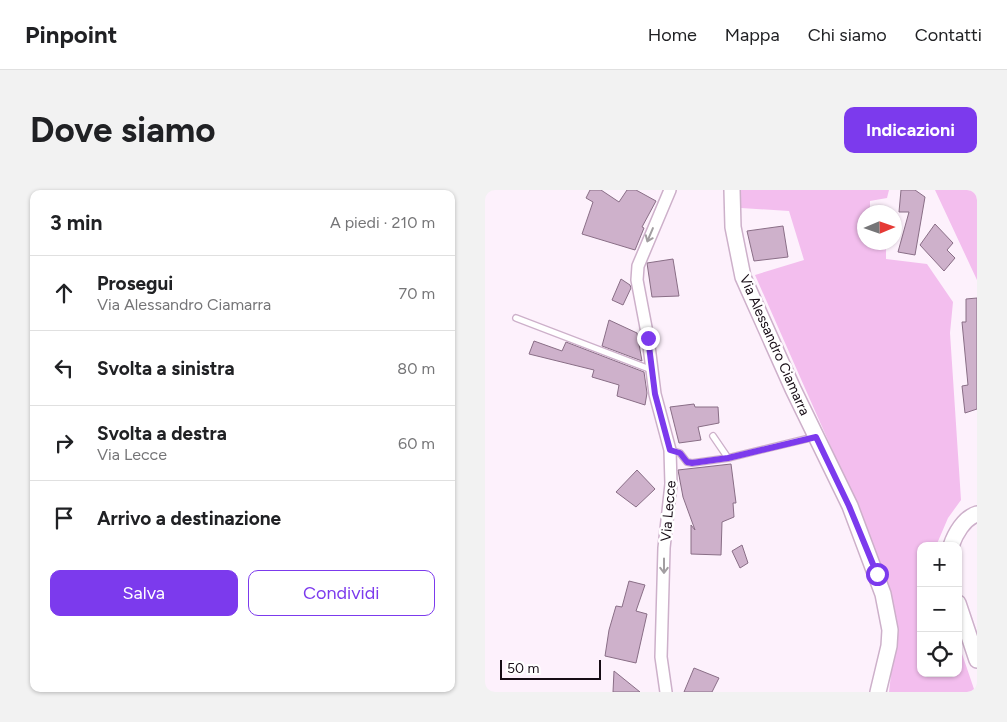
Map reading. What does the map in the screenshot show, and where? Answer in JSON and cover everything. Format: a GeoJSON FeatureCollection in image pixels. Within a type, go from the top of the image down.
{"type":"FeatureCollection","features":[{"type":"Feature","properties":{"kind":"street","name":"Via Lecce"},"geometry":{"type":"LineString","coordinates":[[666,692],[661,649],[664,548],[671,484],[670,450],[655,394],[653,371],[638,288],[638,266],[670,190]]}},
{"type":"Feature","properties":{"kind":"street","name":"Via Alessandro Ciamarra"},"geometry":{"type":"LineString","coordinates":[[732,190],[733,227],[743,277],[849,506],[883,594],[890,630],[889,646],[878,692]]}},
{"type":"Feature","properties":{"kind":"street"},"geometry":{"type":"LineString","coordinates":[[953,542],[956,533],[972,516],[977,514]]}},
{"type":"Feature","properties":{"kind":"street"},"geometry":{"type":"LineString","coordinates":[[962,615],[977,660]]}},
{"type":"Feature","properties":{"kind":"lane"},"geometry":{"type":"LineString","coordinates":[[517,318],[653,371]]}},
{"type":"Feature","properties":{"kind":"lane"},"geometry":{"type":"LineString","coordinates":[[713,436],[728,458]]}},
{"type":"Feature","properties":{"kind":"lane"},"geometry":{"type":"LineString","coordinates":[[670,450],[680,453],[687,462],[692,463],[728,458],[816,437]]}},
{"type":"Feature","properties":{"kind":"shaded area"},"geometry":{"type":"Polygon","coordinates":[[[741,190],[889,190],[887,198],[870,201],[870,205],[857,205],[857,250],[886,250],[886,259],[927,264],[953,302],[950,333],[961,500],[948,518],[938,542],[917,542],[917,677],[962,677],[962,654],[975,692],[889,692],[897,621],[890,590],[857,506],[755,275],[804,260],[789,211],[741,208],[741,190]]]}},
{"type":"Feature","properties":{"kind":"shaded area"},"geometry":{"type":"Polygon","coordinates":[[[935,190],[977,190],[977,280],[935,190]]]}},
{"type":"Feature","properties":{"kind":"building"},"geometry":{"type":"Polygon","coordinates":[[[590,190],[601,190],[619,202],[627,190],[636,190],[656,201],[642,227],[644,228],[635,250],[582,234],[593,202],[586,198],[590,190]]]}},
{"type":"Feature","properties":{"kind":"building"},"geometry":{"type":"Polygon","coordinates":[[[901,190],[915,190],[925,197],[915,255],[898,252],[899,250],[902,250],[902,237],[909,212],[902,212],[902,205],[900,205],[901,190]]]}},
{"type":"Feature","properties":{"kind":"building"},"geometry":{"type":"Polygon","coordinates":[[[935,224],[953,243],[947,250],[955,258],[944,271],[920,245],[935,224]]]}},
{"type":"Feature","properties":{"kind":"building"},"geometry":{"type":"Polygon","coordinates":[[[783,226],[788,257],[754,261],[747,231],[783,226]]]}},
{"type":"Feature","properties":{"kind":"building"},"geometry":{"type":"Polygon","coordinates":[[[673,259],[679,296],[652,297],[647,263],[673,259]]]}},
{"type":"Feature","properties":{"kind":"building"},"geometry":{"type":"Polygon","coordinates":[[[621,279],[630,285],[631,288],[623,305],[612,300],[621,279]]]}},
{"type":"Feature","properties":{"kind":"building"},"geometry":{"type":"Polygon","coordinates":[[[977,298],[977,409],[965,413],[962,386],[968,385],[962,322],[966,322],[966,299],[977,298]]]}},
{"type":"Feature","properties":{"kind":"building"},"geometry":{"type":"Polygon","coordinates":[[[609,320],[637,333],[642,361],[602,346],[609,320]]]}},
{"type":"Feature","properties":{"kind":"building"},"geometry":{"type":"Polygon","coordinates":[[[534,341],[562,351],[566,342],[644,372],[647,393],[645,405],[617,396],[619,385],[592,377],[594,370],[529,354],[534,341]]]}},
{"type":"Feature","properties":{"kind":"building"},"geometry":{"type":"Polygon","coordinates":[[[694,404],[695,407],[718,407],[719,423],[698,427],[701,440],[679,443],[670,407],[694,404]]]}},
{"type":"Feature","properties":{"kind":"building"},"geometry":{"type":"Polygon","coordinates":[[[731,464],[736,503],[733,503],[734,517],[722,522],[721,555],[691,554],[691,525],[695,530],[683,497],[678,470],[731,464]]]}},
{"type":"Feature","properties":{"kind":"building"},"geometry":{"type":"Polygon","coordinates":[[[637,470],[655,489],[636,507],[616,492],[637,470]]]}},
{"type":"Feature","properties":{"kind":"building"},"geometry":{"type":"Polygon","coordinates":[[[742,545],[748,563],[740,568],[732,551],[742,545]]]}},
{"type":"Feature","properties":{"kind":"building"},"geometry":{"type":"Polygon","coordinates":[[[629,581],[645,585],[636,611],[647,614],[636,663],[605,656],[609,630],[616,606],[622,607],[629,581]]]}},
{"type":"Feature","properties":{"kind":"building"},"geometry":{"type":"Polygon","coordinates":[[[694,668],[719,678],[712,692],[684,692],[694,668]]]}},
{"type":"Feature","properties":{"kind":"building"},"geometry":{"type":"Polygon","coordinates":[[[614,671],[640,692],[613,692],[614,671]]]}},
{"type":"Feature","properties":{"kind":"route"},"geometry":{"type":"LineString","coordinates":[[648,338],[655,394],[670,450],[680,453],[687,462],[692,463],[728,458],[816,437],[849,506],[877,574]]}}]}
